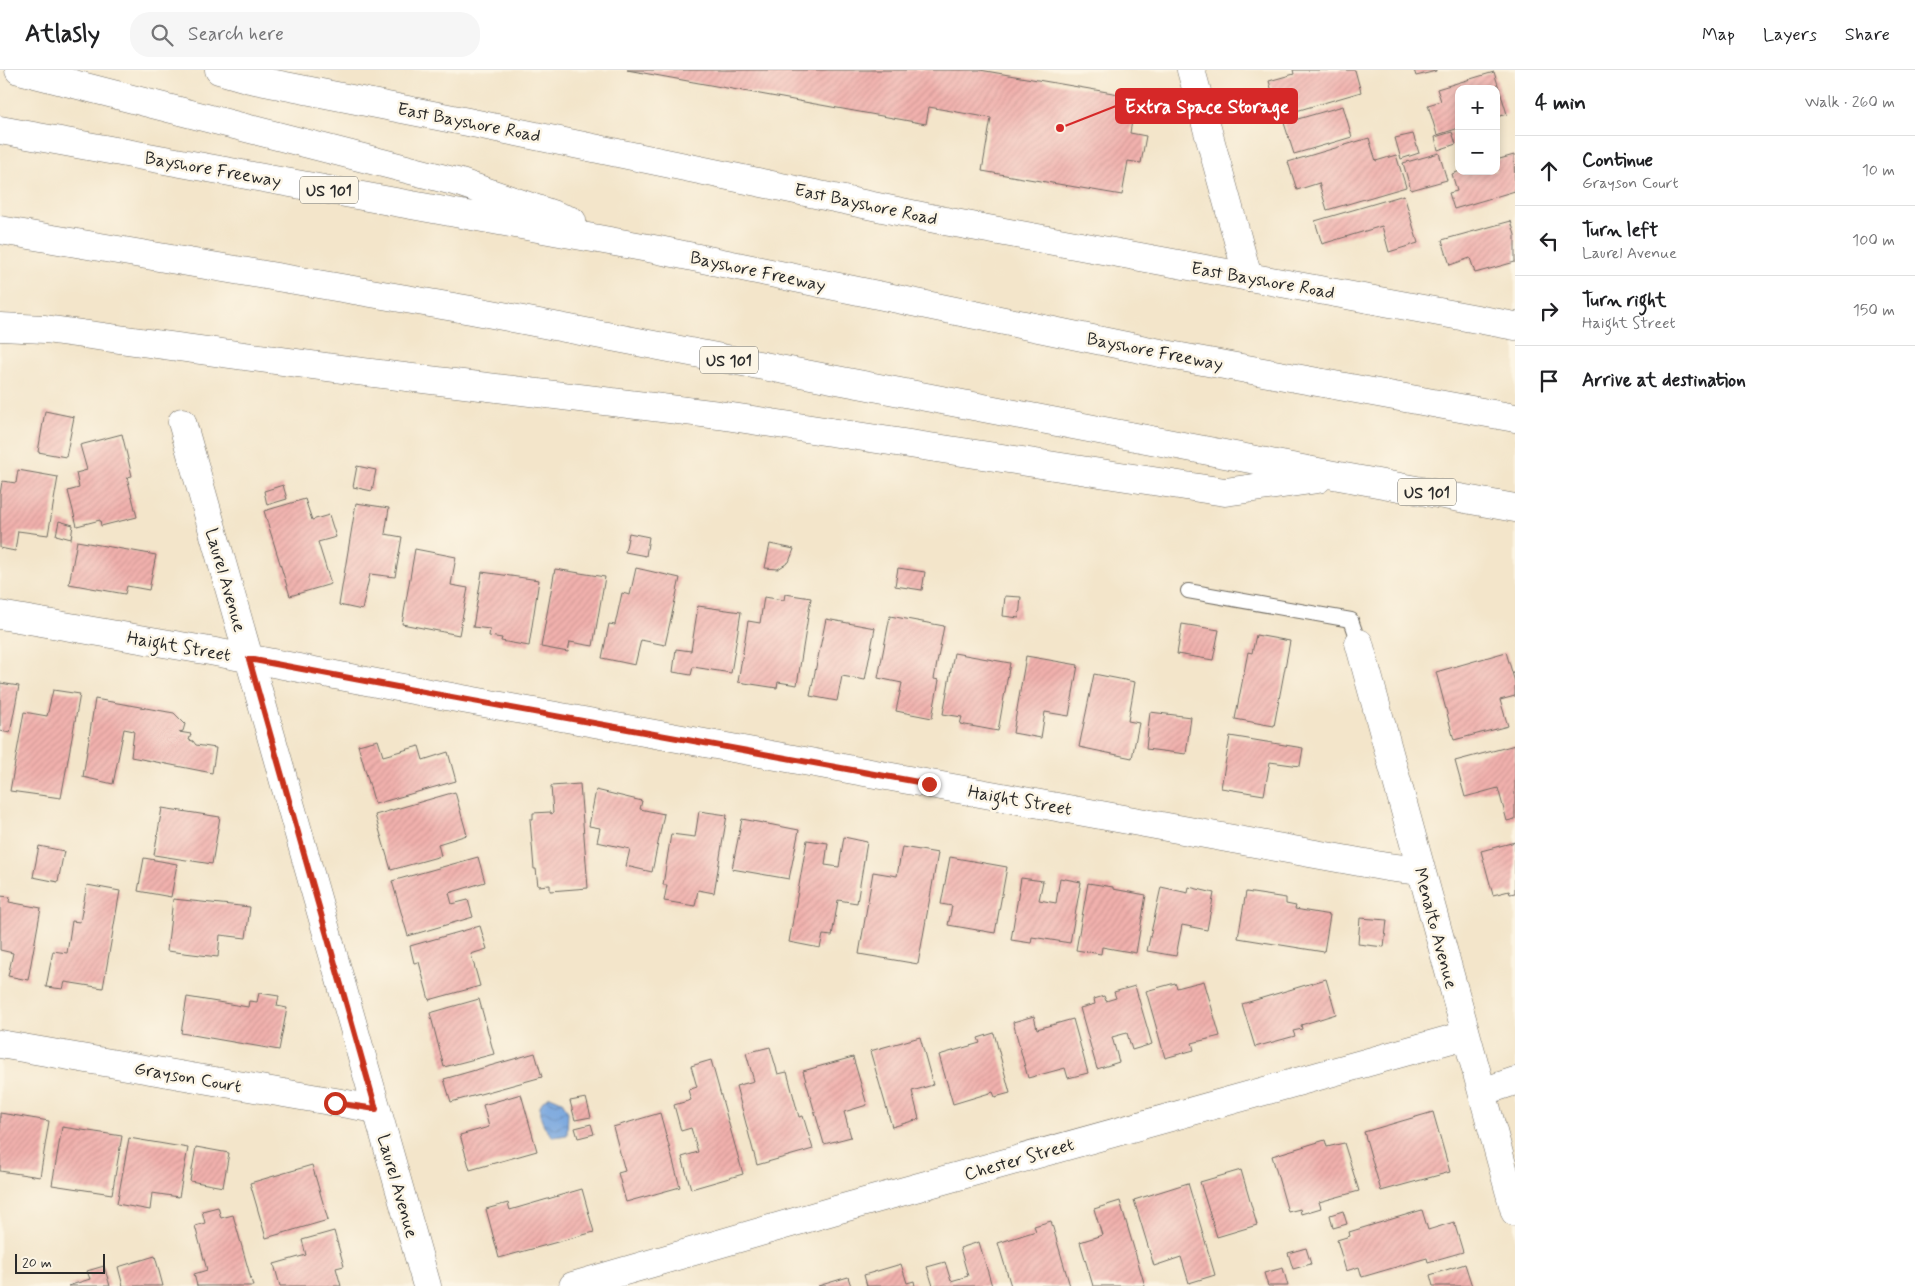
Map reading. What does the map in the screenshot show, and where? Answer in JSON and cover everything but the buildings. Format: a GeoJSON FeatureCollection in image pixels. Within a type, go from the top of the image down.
{"type":"FeatureCollection","features":[{"type":"Feature","properties":{"kind":"main road"},"geometry":{"type":"LineString","coordinates":[[19,70],[462,183],[658,250]]}},
{"type":"Feature","properties":{"kind":"main road","name":"East Bayshore Road"},"geometry":{"type":"LineString","coordinates":[[219,70],[251,75],[950,222],[1515,326]]}},
{"type":"Feature","properties":{"kind":"main road"},"geometry":{"type":"LineString","coordinates":[[1191,70],[1248,277]]}},
{"type":"Feature","properties":{"kind":"main road","name":"Bayshore Freeway"},"geometry":{"type":"LineString","coordinates":[[0,130],[658,250],[1170,355],[1515,418]]}},
{"type":"Feature","properties":{"kind":"main road","name":"US 101"},"geometry":{"type":"LineString","coordinates":[[0,230],[471,310],[1515,508]]}},
{"type":"Feature","properties":{"kind":"main road"},"geometry":{"type":"LineString","coordinates":[[0,327],[45,329],[356,371],[719,415],[1225,492],[1339,476]]}},
{"type":"Feature","properties":{"kind":"main road","name":"Laurel Avenue"},"geometry":{"type":"LineString","coordinates":[[182,422],[427,1286]]}},
{"type":"Feature","properties":{"kind":"main road","name":"Haight Street"},"geometry":{"type":"LineString","coordinates":[[0,615],[1387,867],[1421,871]]}},
{"type":"Feature","properties":{"kind":"main road","name":"Menalto Avenue"},"geometry":{"type":"LineString","coordinates":[[1358,643],[1388,746],[1515,1212]]}},
{"type":"Feature","properties":{"kind":"main road","name":"Chester Street"},"geometry":{"type":"LineString","coordinates":[[573,1286],[836,1210],[1466,1035]]}},
{"type":"Feature","properties":{"kind":"main road","name":"Grayson Court"},"geometry":{"type":"LineString","coordinates":[[0,1044],[376,1109]]}},
{"type":"Feature","properties":{"kind":"main road"},"geometry":{"type":"LineString","coordinates":[[1482,1092],[1515,1082]]}},
{"type":"Feature","properties":{"kind":"lane"},"geometry":{"type":"LineString","coordinates":[[1188,591],[1351,620],[1358,643]]}},
{"type":"Feature","properties":{"kind":"water"},"geometry":{"type":"Polygon","coordinates":[[[550,1096],[562,1101],[568,1112],[567,1135],[554,1137],[547,1130],[542,1120],[540,1115],[541,1105],[550,1096]]]}},
{"type":"Feature","properties":{"kind":"place","name":"Extra Space Storage"},"geometry":{"type":"Point","coordinates":[1060,128]}},
{"type":"Feature","properties":{"kind":"route"},"geometry":{"type":"LineString","coordinates":[[335,1103],[376,1109],[260,692],[249,659],[929,784]]}}]}
